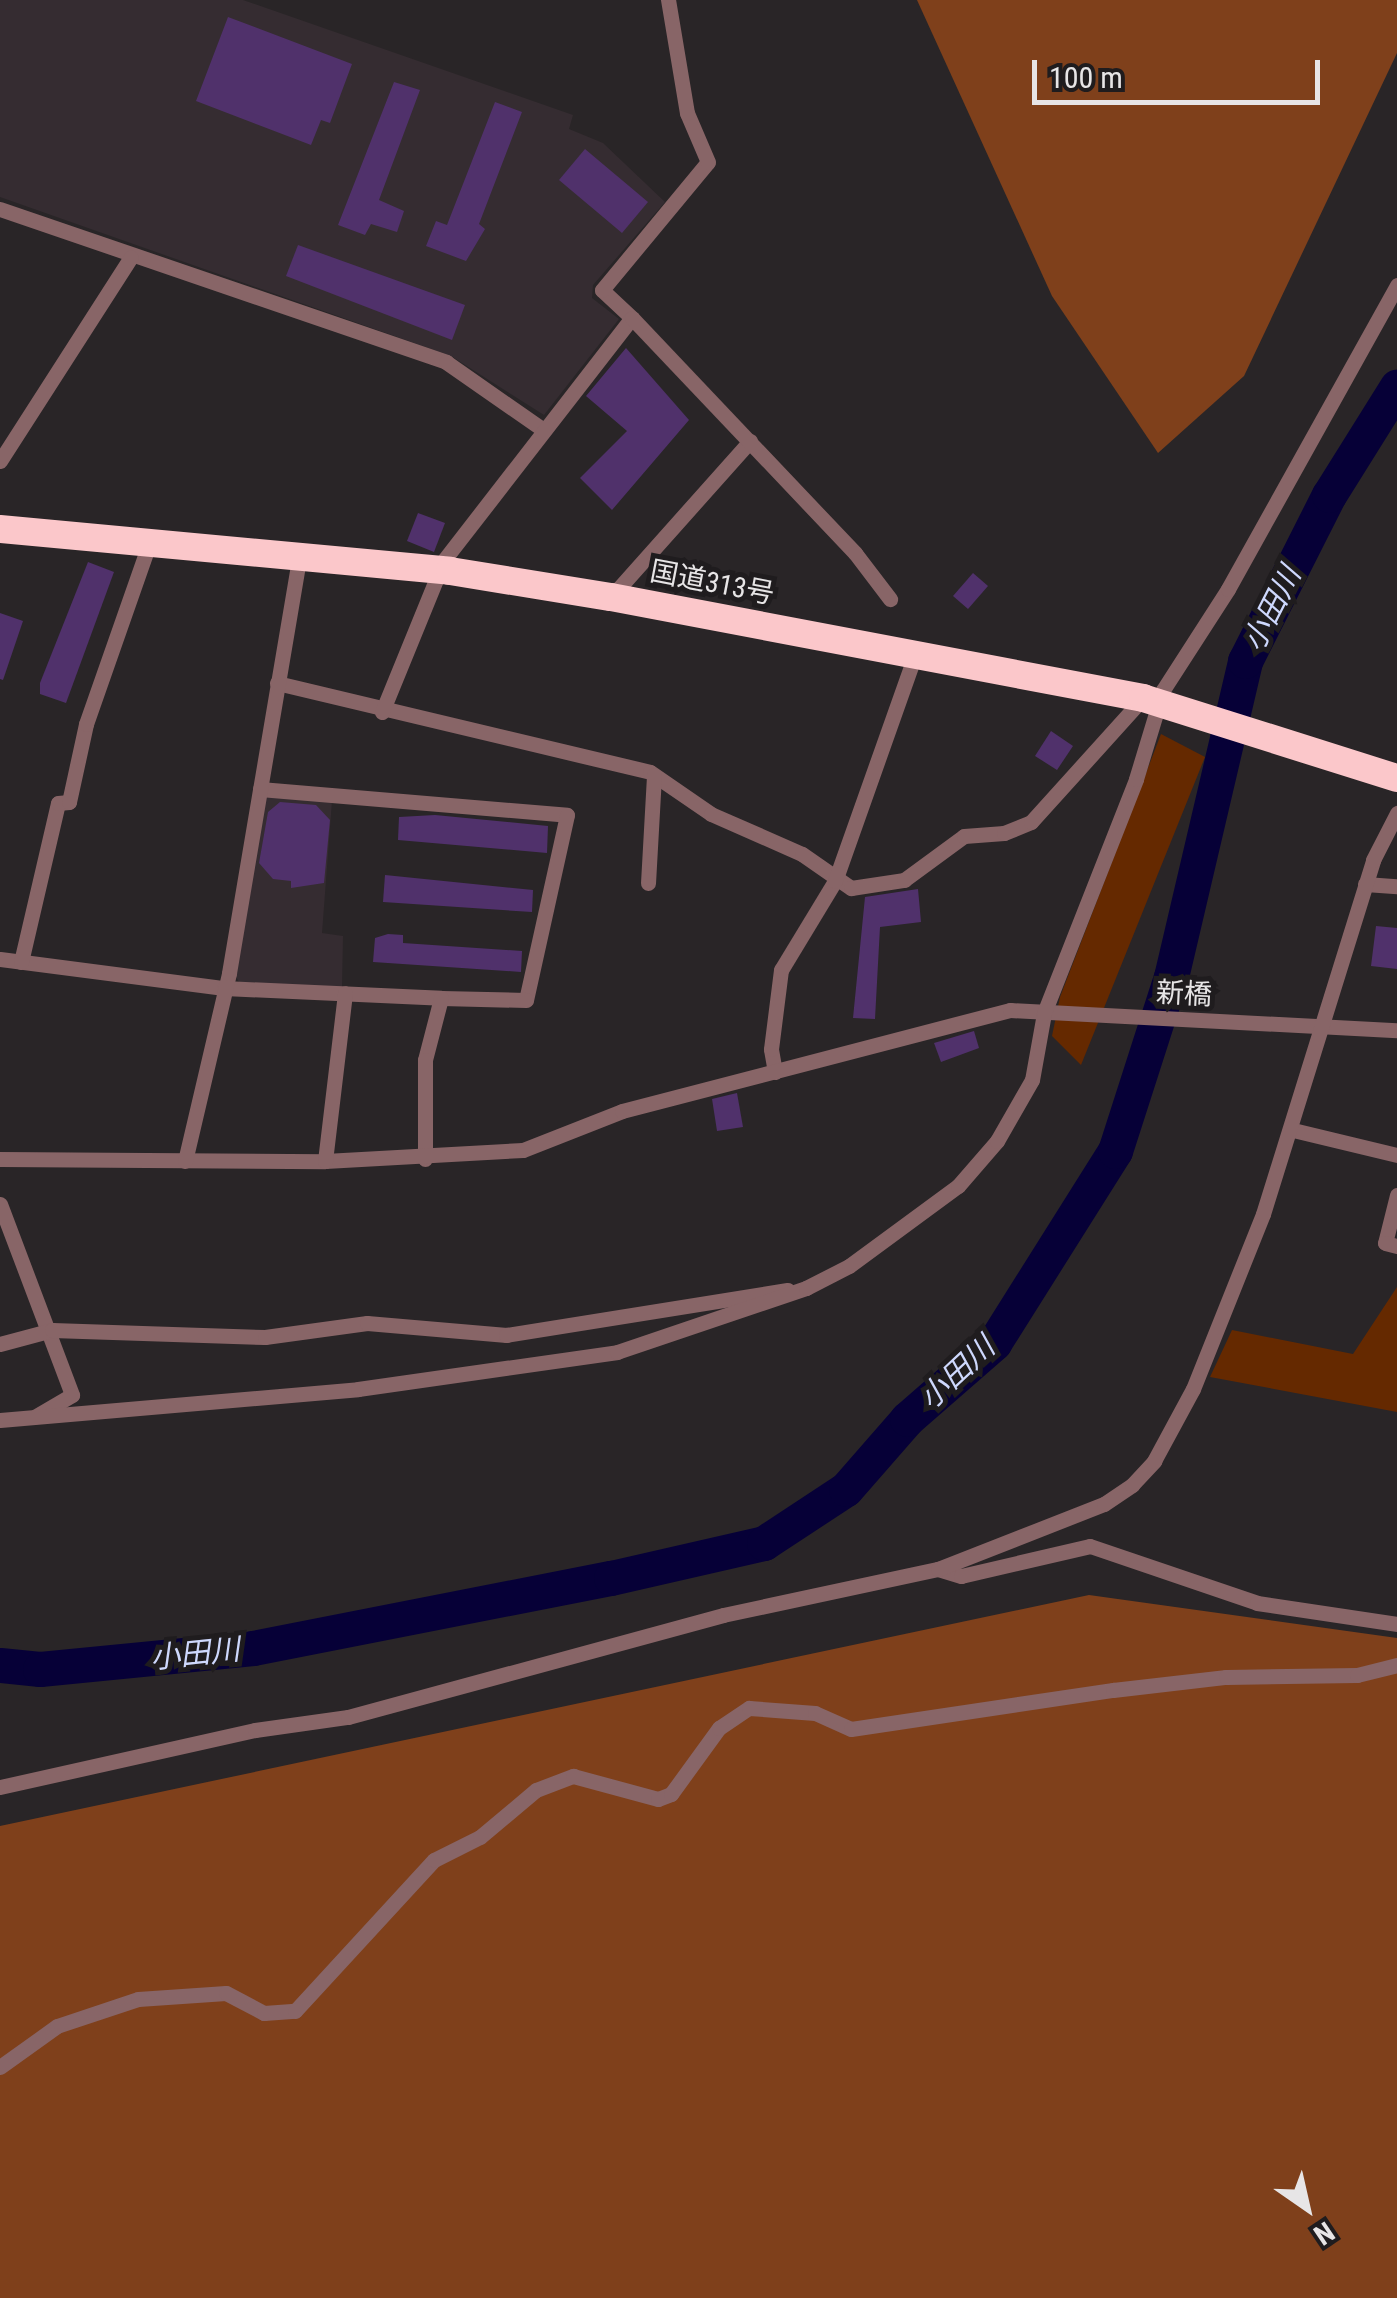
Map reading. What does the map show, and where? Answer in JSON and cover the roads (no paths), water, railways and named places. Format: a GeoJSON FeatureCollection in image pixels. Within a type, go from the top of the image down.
{"type":"FeatureCollection","features":[{"type":"Feature","properties":{"kind":"highway","name":"国道313号"},"geometry":{"type":"LineString","coordinates":[[0,529],[439,570],[610,597],[1161,703],[1395,777]]}},
{"type":"Feature","properties":{"kind":"street"},"geometry":{"type":"LineString","coordinates":[[668,0],[687,114],[708,162],[602,290],[750,441],[890,598]]}},
{"type":"Feature","properties":{"kind":"street"},"geometry":{"type":"LineString","coordinates":[[0,209],[130,257],[446,362],[542,430]]}},
{"type":"Feature","properties":{"kind":"street"},"geometry":{"type":"LineString","coordinates":[[0,461],[130,257]]}},
{"type":"Feature","properties":{"kind":"street"},"geometry":{"type":"LineString","coordinates":[[0,1420],[492,1374],[617,1352],[806,1288],[849,1266],[958,1186],[997,1141],[1032,1080],[1050,1012],[1161,703],[1397,285]]}},
{"type":"Feature","properties":{"kind":"street"},"geometry":{"type":"LineString","coordinates":[[382,712],[439,570],[542,430],[632,318]]}},
{"type":"Feature","properties":{"kind":"street"},"geometry":{"type":"LineString","coordinates":[[610,597],[750,441]]}},
{"type":"Feature","properties":{"kind":"street"},"geometry":{"type":"LineString","coordinates":[[21,962],[58,804],[69,802],[86,724],[149,544]]}},
{"type":"Feature","properties":{"kind":"street"},"geometry":{"type":"LineString","coordinates":[[185,1161],[224,988],[299,558]]}},
{"type":"Feature","properties":{"kind":"street"},"geometry":{"type":"LineString","coordinates":[[774,1072],[770,1050],[781,970],[835,881],[915,655]]}},
{"type":"Feature","properties":{"kind":"street"},"geometry":{"type":"LineString","coordinates":[[276,683],[382,712],[654,774],[710,814],[819,864],[835,881],[851,888],[891,884],[918,873],[964,836],[1004,833],[1032,822],[1161,703]]}},
{"type":"Feature","properties":{"kind":"street"},"geometry":{"type":"LineString","coordinates":[[648,882],[654,774]]}},
{"type":"Feature","properties":{"kind":"street"},"geometry":{"type":"LineString","coordinates":[[0,959],[224,988],[526,1000],[568,815],[260,789]]}},
{"type":"Feature","properties":{"kind":"street"},"geometry":{"type":"LineString","coordinates":[[0,1787],[255,1730],[348,1717],[724,1615],[938,1569],[1104,1504],[1154,1461],[1192,1389],[1293,1130],[1318,1026],[1365,884],[1397,813]]}},
{"type":"Feature","properties":{"kind":"street"},"geometry":{"type":"LineString","coordinates":[[1365,884],[1397,886]]}},
{"type":"Feature","properties":{"kind":"street"},"geometry":{"type":"LineString","coordinates":[[326,1162],[345,992]]}},
{"type":"Feature","properties":{"kind":"street"},"geometry":{"type":"LineString","coordinates":[[426,1159],[426,1060],[441,998]]}},
{"type":"Feature","properties":{"kind":"street","name":"新橋"},"geometry":{"type":"LineString","coordinates":[[0,1159],[326,1162],[426,1159],[524,1150],[622,1111],[1010,1010],[1397,1030]]}},
{"type":"Feature","properties":{"kind":"street"},"geometry":{"type":"LineString","coordinates":[[1293,1130],[1397,1155]]}},
{"type":"Feature","properties":{"kind":"street"},"geometry":{"type":"LineString","coordinates":[[1397,1196],[1385,1243],[1397,1246]]}},
{"type":"Feature","properties":{"kind":"street"},"geometry":{"type":"LineString","coordinates":[[0,1204],[52,1330],[72,1395],[32,1418]]}},
{"type":"Feature","properties":{"kind":"street"},"geometry":{"type":"LineString","coordinates":[[0,1344],[52,1330],[265,1337],[367,1323],[506,1335],[806,1288]]}},
{"type":"Feature","properties":{"kind":"street"},"geometry":{"type":"LineString","coordinates":[[938,1569],[961,1576],[1090,1546],[1257,1602],[1397,1624]]}},
{"type":"Feature","properties":{"kind":"street"},"geometry":{"type":"LineString","coordinates":[[0,2068],[56,2026],[138,1999],[226,1992],[264,2013],[295,2011],[434,1860],[480,1837],[536,1790],[573,1776],[658,1799],[671,1794],[719,1728],[749,1708],[814,1713],[851,1730],[1132,1688],[1226,1677],[1357,1675],[1397,1665]]}},
{"type":"Feature","properties":{"kind":"waterway","name":"小田川"},"geometry":{"type":"LineString","coordinates":[[0,1665],[40,1669],[253,1648],[611,1578],[764,1543],[846,1489],[907,1419],[994,1343],[1115,1151],[1171,977],[1245,661],[1329,495],[1397,386]]}}]}
